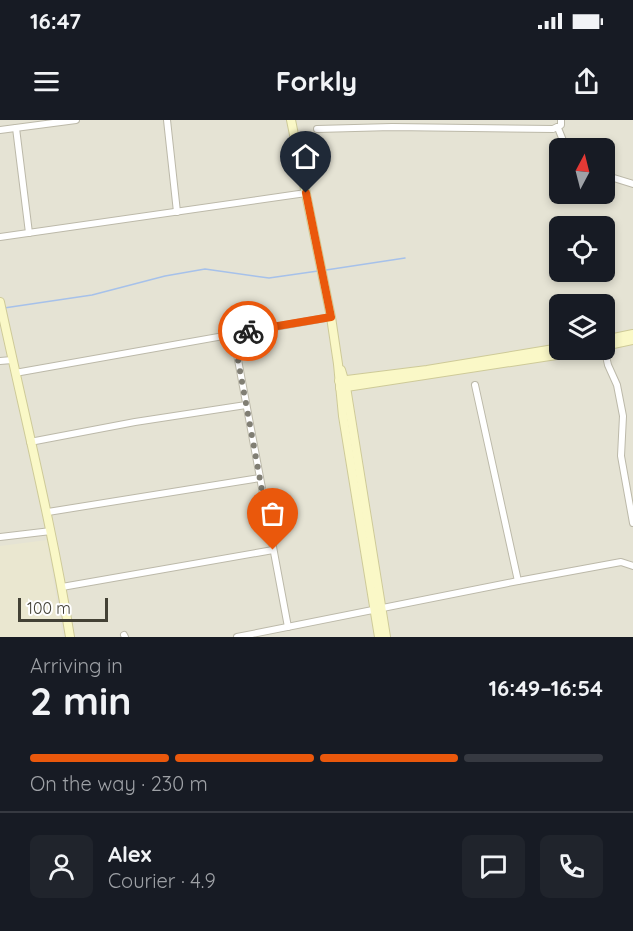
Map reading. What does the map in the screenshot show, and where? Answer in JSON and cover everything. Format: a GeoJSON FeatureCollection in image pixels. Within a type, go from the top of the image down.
{"type":"FeatureCollection","features":[{"type":"Feature","properties":{"kind":"street"},"geometry":{"type":"LineString","coordinates":[[0,130],[76,120]]}},
{"type":"Feature","properties":{"kind":"street"},"geometry":{"type":"LineString","coordinates":[[167,120],[177,212]]}},
{"type":"Feature","properties":{"kind":"street"},"geometry":{"type":"LineString","coordinates":[[291,120],[331,317],[378,610],[386,637]]}},
{"type":"Feature","properties":{"kind":"street"},"geometry":{"type":"LineString","coordinates":[[558,128],[561,126],[561,120]]}},
{"type":"Feature","properties":{"kind":"street"},"geometry":{"type":"LineString","coordinates":[[16,128],[28,233]]}},
{"type":"Feature","properties":{"kind":"street"},"geometry":{"type":"LineString","coordinates":[[317,129],[558,128]]}},
{"type":"Feature","properties":{"kind":"street"},"geometry":{"type":"LineString","coordinates":[[558,128],[562,138]]}},
{"type":"Feature","properties":{"kind":"street"},"geometry":{"type":"LineString","coordinates":[[615,179],[633,184]]}},
{"type":"Feature","properties":{"kind":"street"},"geometry":{"type":"LineString","coordinates":[[0,237],[306,193]]}},
{"type":"Feature","properties":{"kind":"street"},"geometry":{"type":"LineString","coordinates":[[0,303],[30,442],[48,512],[70,637]]}},
{"type":"Feature","properties":{"kind":"street"},"geometry":{"type":"LineString","coordinates":[[15,373],[331,317]]}},
{"type":"Feature","properties":{"kind":"street"},"geometry":{"type":"LineString","coordinates":[[233,333],[288,627]]}},
{"type":"Feature","properties":{"kind":"street"},"geometry":{"type":"LineString","coordinates":[[615,338],[633,334]]}},
{"type":"Feature","properties":{"kind":"street"},"geometry":{"type":"LineString","coordinates":[[615,344],[633,340]]}},
{"type":"Feature","properties":{"kind":"street"},"geometry":{"type":"LineString","coordinates":[[339,366],[348,375],[365,381],[549,350]]}},
{"type":"Feature","properties":{"kind":"street"},"geometry":{"type":"LineString","coordinates":[[342,384],[549,357]]}},
{"type":"Feature","properties":{"kind":"street"},"geometry":{"type":"LineString","coordinates":[[0,361],[12,360]]}},
{"type":"Feature","properties":{"kind":"street"},"geometry":{"type":"LineString","coordinates":[[607,360],[617,385],[623,416],[621,456],[633,524]]}},
{"type":"Feature","properties":{"kind":"street"},"geometry":{"type":"LineString","coordinates":[[348,404],[356,390],[365,381]]}},
{"type":"Feature","properties":{"kind":"street"},"geometry":{"type":"LineString","coordinates":[[342,384],[348,404],[378,610],[379,637]]}},
{"type":"Feature","properties":{"kind":"street"},"geometry":{"type":"LineString","coordinates":[[475,385],[518,580]]}},
{"type":"Feature","properties":{"kind":"street"},"geometry":{"type":"LineString","coordinates":[[30,442],[135,422],[246,405]]}},
{"type":"Feature","properties":{"kind":"street"},"geometry":{"type":"LineString","coordinates":[[48,512],[260,478]]}},
{"type":"Feature","properties":{"kind":"street"},"geometry":{"type":"LineString","coordinates":[[0,537],[51,531]]}},
{"type":"Feature","properties":{"kind":"street"},"geometry":{"type":"LineString","coordinates":[[62,587],[273,550]]}},
{"type":"Feature","properties":{"kind":"street"},"geometry":{"type":"LineString","coordinates":[[237,637],[518,580],[621,562],[633,567]]}},
{"type":"Feature","properties":{"kind":"shaded area"},"geometry":{"type":"Polygon","coordinates":[[[0,120],[633,120],[633,637],[0,637],[0,120]]]}},
{"type":"Feature","properties":{"kind":"shaded area"},"geometry":{"type":"Polygon","coordinates":[[[47,540],[63,637],[0,637],[0,546],[47,540]]]}},
{"type":"Feature","properties":{"kind":"waterway"},"geometry":{"type":"LineString","coordinates":[[326,270],[405,258]]}},
{"type":"Feature","properties":{"kind":"waterway"},"geometry":{"type":"LineString","coordinates":[[4,308],[92,295],[165,276],[205,269],[269,278],[318,271]]}},
{"type":"Feature","properties":{"kind":"way so far"},"geometry":{"type":"LineString","coordinates":[[248,331],[233,333],[273,550]]}},
{"type":"Feature","properties":{"kind":"route"},"geometry":{"type":"LineString","coordinates":[[248,331],[331,317],[306,193]]}}]}
